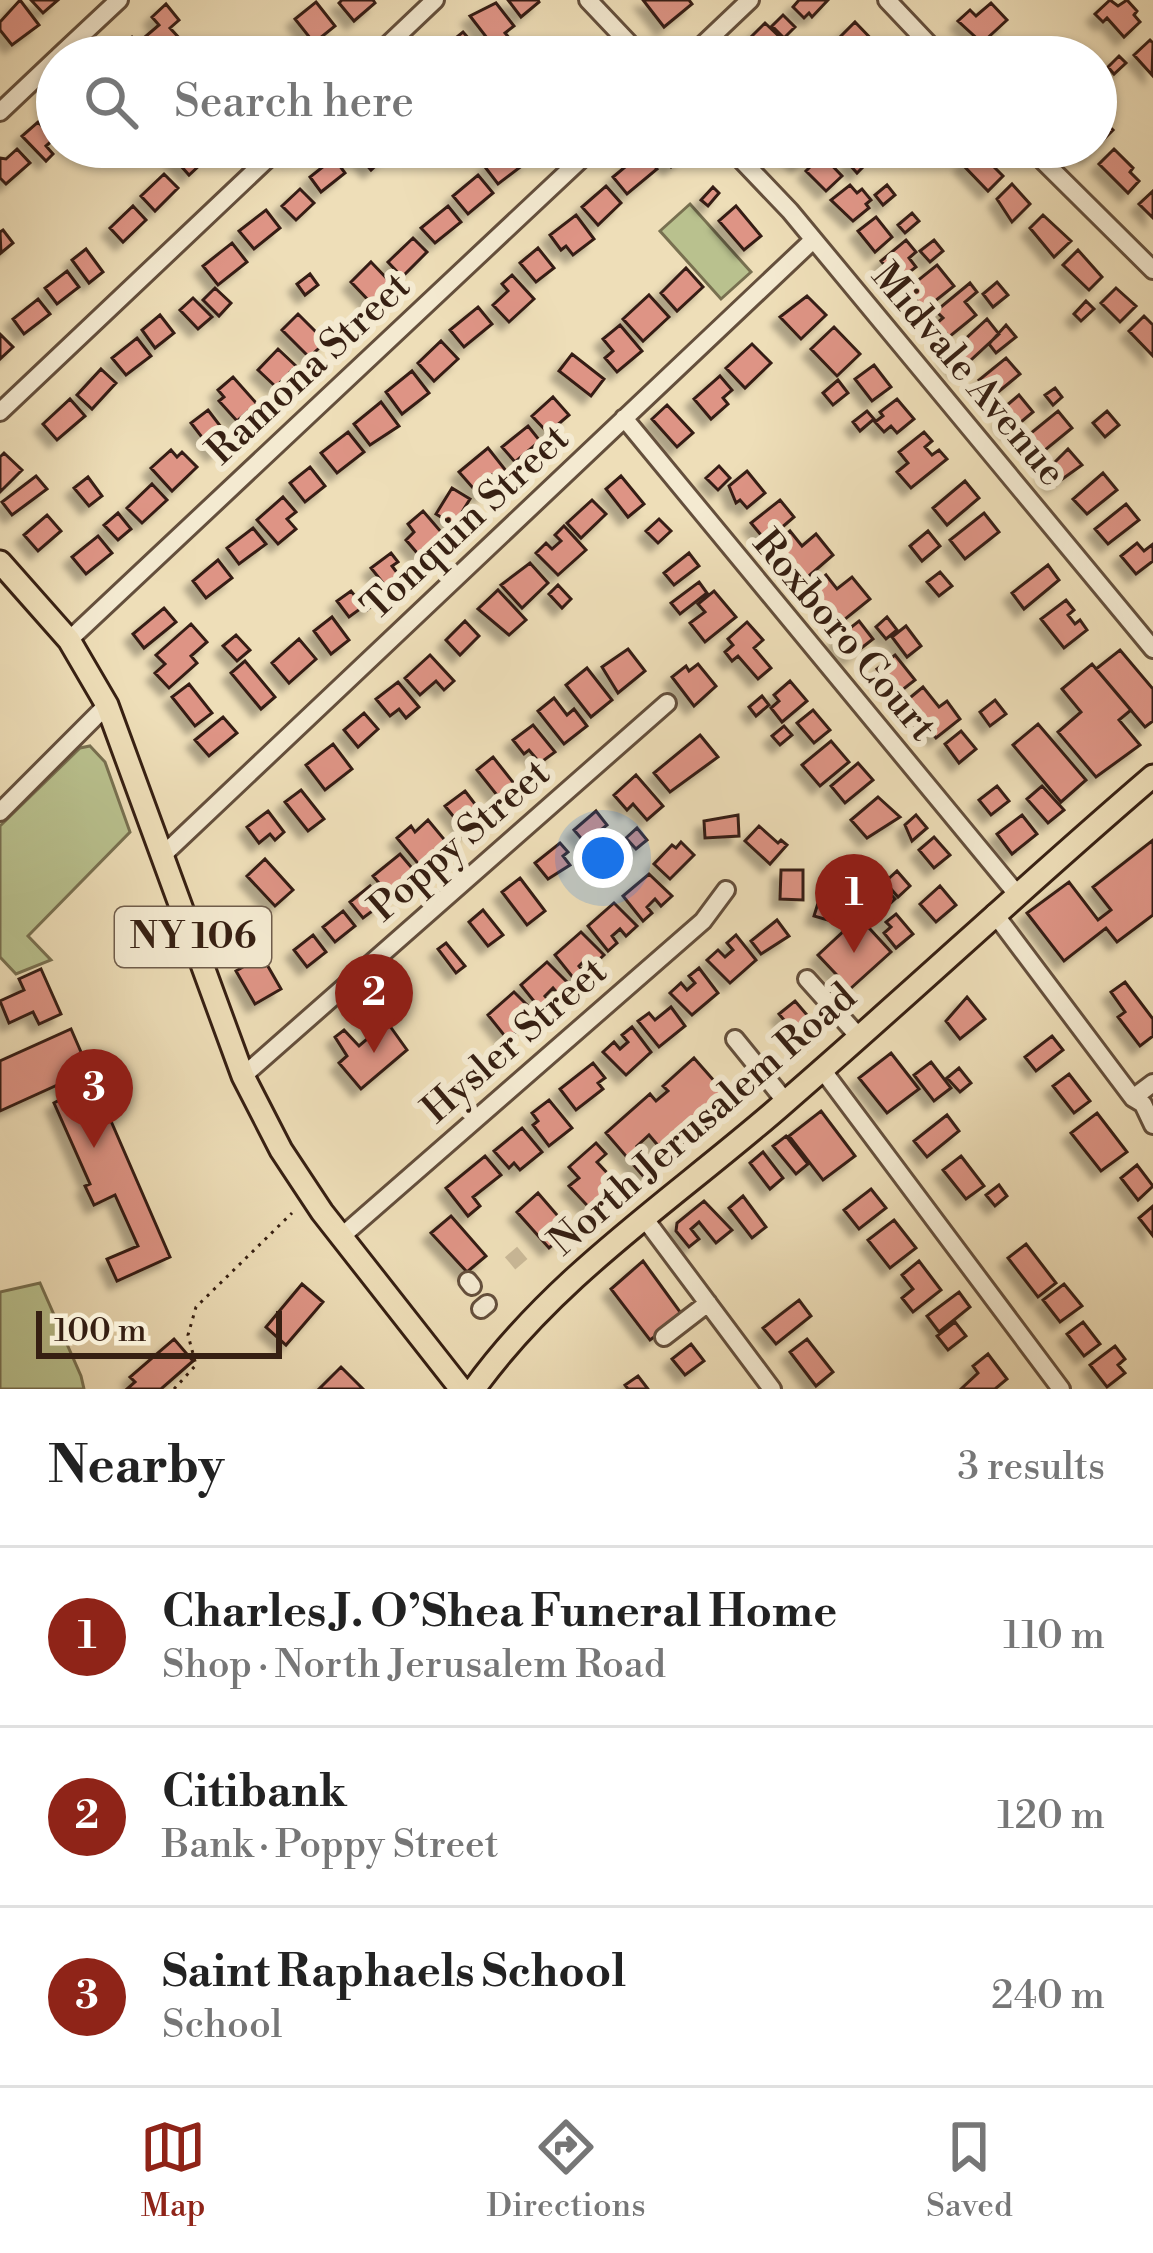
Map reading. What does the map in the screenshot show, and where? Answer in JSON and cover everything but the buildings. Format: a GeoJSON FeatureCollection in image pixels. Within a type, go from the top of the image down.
{"type":"FeatureCollection","features":[{"type":"Feature","properties":{"kind":"main road","name":"NY 106"},"geometry":{"type":"LineString","coordinates":[[0,562],[69,640],[107,705],[243,1076],[280,1150],[461,1389]]}},
{"type":"Feature","properties":{"kind":"main road","name":"North Jerusalem Road"},"geometry":{"type":"LineString","coordinates":[[474,1389],[562,1290],[786,1102],[1153,776]]}},
{"type":"Feature","properties":{"kind":"street"},"geometry":{"type":"LineString","coordinates":[[81,36],[118,0]]}},
{"type":"Feature","properties":{"kind":"street"},"geometry":{"type":"LineString","coordinates":[[397,36],[435,0]]}},
{"type":"Feature","properties":{"kind":"street"},"geometry":{"type":"LineString","coordinates":[[588,0],[622,36]]}},
{"type":"Feature","properties":{"kind":"street"},"geometry":{"type":"LineString","coordinates":[[712,36],[750,0]]}},
{"type":"Feature","properties":{"kind":"street"},"geometry":{"type":"LineString","coordinates":[[887,0],[921,36]]}},
{"type":"Feature","properties":{"kind":"street"},"geometry":{"type":"LineString","coordinates":[[0,112],[36,78]]}},
{"type":"Feature","properties":{"kind":"street"},"geometry":{"type":"LineString","coordinates":[[0,412],[258,168]]}},
{"type":"Feature","properties":{"kind":"street","name":"Ramona Street"},"geometry":{"type":"LineString","coordinates":[[69,640],[572,168]]}},
{"type":"Feature","properties":{"kind":"street","name":"Midvale Avenue"},"geometry":{"type":"LineString","coordinates":[[747,168],[813,240],[1153,649]]}},
{"type":"Feature","properties":{"kind":"street"},"geometry":{"type":"LineString","coordinates":[[1050,168],[1153,270]]}},
{"type":"Feature","properties":{"kind":"street","name":"Tonquin Street"},"geometry":{"type":"LineString","coordinates":[[164,854],[813,240]]}},
{"type":"Feature","properties":{"kind":"street","name":"Roxboro Court"},"geometry":{"type":"LineString","coordinates":[[624,418],[1016,893]]}},
{"type":"Feature","properties":{"kind":"street","name":"Poppy Street"},"geometry":{"type":"LineString","coordinates":[[243,1076],[667,704]]}},
{"type":"Feature","properties":{"kind":"street"},"geometry":{"type":"LineString","coordinates":[[0,812],[107,705]]}},
{"type":"Feature","properties":{"kind":"street","name":"Hysler Street"},"geometry":{"type":"LineString","coordinates":[[341,1236],[703,921],[726,890]]}},
{"type":"Feature","properties":{"kind":"street"},"geometry":{"type":"LineString","coordinates":[[994,913],[1133,1098],[1143,1104],[1153,1125]]}},
{"type":"Feature","properties":{"kind":"street"},"geometry":{"type":"LineString","coordinates":[[807,979],[859,1036]]}},
{"type":"Feature","properties":{"kind":"street"},"geometry":{"type":"LineString","coordinates":[[735,1039],[786,1102]]}},
{"type":"Feature","properties":{"kind":"street"},"geometry":{"type":"LineString","coordinates":[[821,1068],[1061,1389]]}},
{"type":"Feature","properties":{"kind":"street"},"geometry":{"type":"LineString","coordinates":[[1133,1098],[1153,1083]]}},
{"type":"Feature","properties":{"kind":"street"},"geometry":{"type":"LineString","coordinates":[[645,1219],[772,1389]]}},
{"type":"Feature","properties":{"kind":"street"},"geometry":{"type":"LineString","coordinates":[[664,1337],[707,1303]]}},
{"type":"Feature","properties":{"kind":"path"},"geometry":{"type":"LineString","coordinates":[[175,1387],[196,1365],[188,1335],[196,1307],[292,1213]]}},
{"type":"Feature","properties":{"kind":"path"},"geometry":{"type":"LineString","coordinates":[[175,1387],[184,1389]]}},
{"type":"Feature","properties":{"kind":"green space"},"geometry":{"type":"Polygon","coordinates":[[[690,204],[751,272],[721,299],[660,231],[690,204]]]}},
{"type":"Feature","properties":{"kind":"green space"},"geometry":{"type":"Polygon","coordinates":[[[90,746],[105,762],[130,832],[28,936],[51,960],[16,974],[0,957],[0,826],[80,748],[90,746]]]}},
{"type":"Feature","properties":{"kind":"green space"},"geometry":{"type":"Polygon","coordinates":[[[40,1283],[84,1389],[0,1389],[0,1292],[40,1283]]]}},
{"type":"Feature","properties":{"kind":"tunnel"},"geometry":{"type":"LineString","coordinates":[[511,1252],[522,1265]]}},
{"type":"Feature","properties":{"kind":"place","name":"Charles J. O’Shea Funeral Home"},"geometry":{"type":"Point","coordinates":[854,953]}},
{"type":"Feature","properties":{"kind":"place","name":"Citibank"},"geometry":{"type":"Point","coordinates":[374,1053]}},
{"type":"Feature","properties":{"kind":"place","name":"Saint Raphaels School"},"geometry":{"type":"Point","coordinates":[94,1148]}}]}
